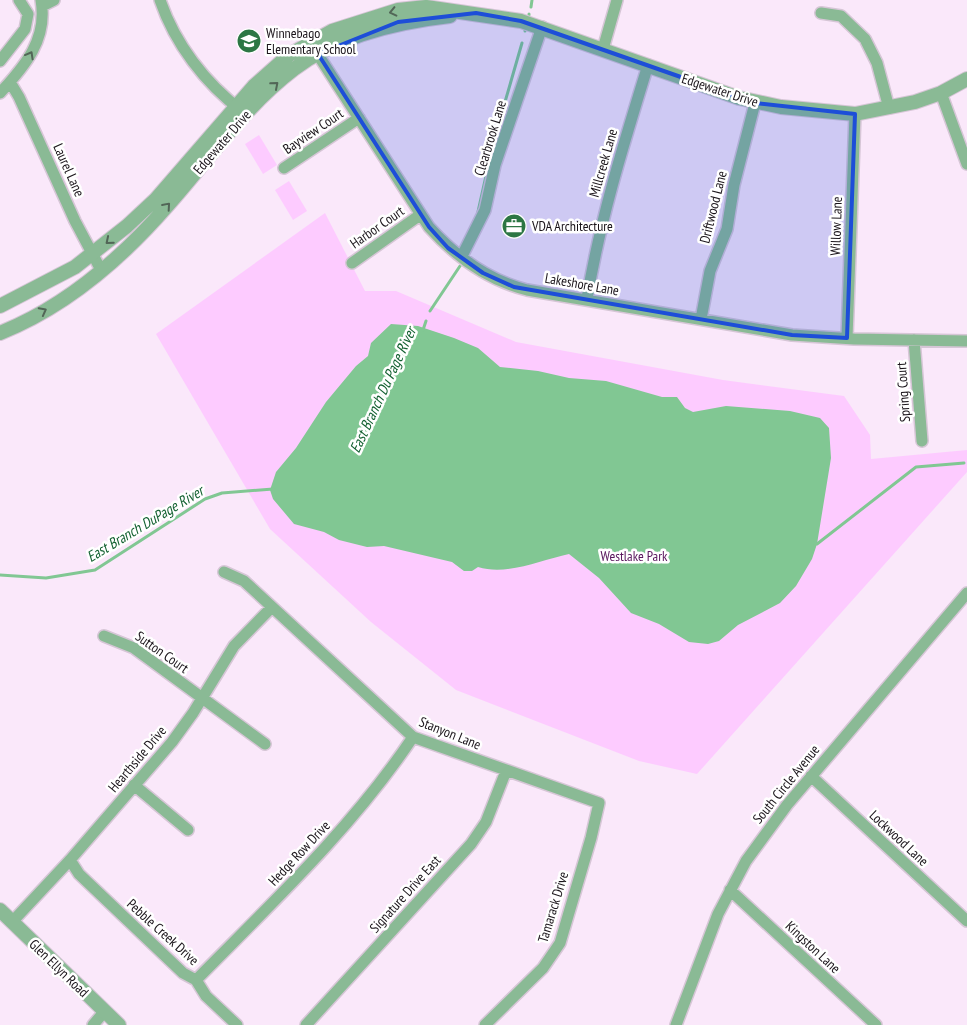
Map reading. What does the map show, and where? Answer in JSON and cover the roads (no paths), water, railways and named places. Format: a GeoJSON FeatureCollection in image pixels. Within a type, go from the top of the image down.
{"type":"FeatureCollection","features":[{"type":"Feature","properties":{"kind":"street"},"geometry":{"type":"LineString","coordinates":[[0,61],[26,29],[28,14],[19,0]]}},
{"type":"Feature","properties":{"kind":"street"},"geometry":{"type":"LineString","coordinates":[[0,93],[22,68],[42,29],[41,3],[54,0]]}},
{"type":"Feature","properties":{"kind":"street"},"geometry":{"type":"LineString","coordinates":[[160,0],[169,24],[185,51],[212,84],[241,110]]}},
{"type":"Feature","properties":{"kind":"street"},"geometry":{"type":"LineString","coordinates":[[604,49],[617,0]]}},
{"type":"Feature","properties":{"kind":"street","name":"Edgewater Drive"},"geometry":{"type":"LineString","coordinates":[[0,306],[60,275],[93,255],[156,199],[241,110],[289,55],[314,49],[332,31],[398,10],[426,7],[476,13],[542,27],[754,103],[855,114],[889,108],[940,93],[967,79]]}},
{"type":"Feature","properties":{"kind":"street"},"geometry":{"type":"LineString","coordinates":[[821,13],[841,16],[865,39],[877,63],[889,108]]}},
{"type":"Feature","properties":{"kind":"street","name":"Clearbrook Lane"},"geometry":{"type":"LineString","coordinates":[[462,256],[485,210],[495,165],[542,27]]}},
{"type":"Feature","properties":{"kind":"street","name":"Lakeshore Lane"},"geometry":{"type":"LineString","coordinates":[[314,49],[420,215],[448,248],[462,256],[473,268],[514,287],[792,335],[967,341]]}},
{"type":"Feature","properties":{"kind":"street","name":"Millcreek Lane"},"geometry":{"type":"LineString","coordinates":[[586,299],[603,216],[648,65]]}},
{"type":"Feature","properties":{"kind":"street","name":"Laurel Lane"},"geometry":{"type":"LineString","coordinates":[[10,82],[19,97],[75,221],[101,270]]}},
{"type":"Feature","properties":{"kind":"street"},"geometry":{"type":"LineString","coordinates":[[940,93],[967,164]]}},
{"type":"Feature","properties":{"kind":"street","name":"Driftwood Lane"},"geometry":{"type":"LineString","coordinates":[[702,319],[710,271],[727,229],[734,185],[754,103]]}},
{"type":"Feature","properties":{"kind":"street","name":"Edgewater Drive"},"geometry":{"type":"LineString","coordinates":[[0,333],[58,302],[101,270],[140,237],[241,110]]}},
{"type":"Feature","properties":{"kind":"street","name":"Willow Lane"},"geometry":{"type":"LineString","coordinates":[[847,338],[855,114]]}},
{"type":"Feature","properties":{"kind":"street","name":"Bayview Court"},"geometry":{"type":"LineString","coordinates":[[284,168],[359,118]]}},
{"type":"Feature","properties":{"kind":"street","name":"Harbor Court"},"geometry":{"type":"LineString","coordinates":[[352,263],[420,215]]}},
{"type":"Feature","properties":{"kind":"street","name":"Spring Court"},"geometry":{"type":"LineString","coordinates":[[914,340],[922,441]]}},
{"type":"Feature","properties":{"kind":"street","name":"Stanyon Lane"},"geometry":{"type":"LineString","coordinates":[[224,572],[244,581],[413,737],[599,803]]}},
{"type":"Feature","properties":{"kind":"street","name":"South Circle Avenue"},"geometry":{"type":"LineString","coordinates":[[676,1025],[704,947],[730,890],[764,834],[967,593]]}},
{"type":"Feature","properties":{"kind":"street","name":"Hearthside Drive"},"geometry":{"type":"LineString","coordinates":[[12,922],[70,860],[172,742],[234,646],[272,607]]}},
{"type":"Feature","properties":{"kind":"street","name":"Sutton Court"},"geometry":{"type":"LineString","coordinates":[[104,636],[134,648],[265,744]]}},
{"type":"Feature","properties":{"kind":"street","name":"Hedge Row Drive"},"geometry":{"type":"LineString","coordinates":[[196,980],[269,908],[368,801],[413,737]]}},
{"type":"Feature","properties":{"kind":"street","name":"Signature Drive East"},"geometry":{"type":"LineString","coordinates":[[306,1025],[471,844],[486,822],[506,771]]}},
{"type":"Feature","properties":{"kind":"street","name":"Lockwood Lane"},"geometry":{"type":"LineString","coordinates":[[811,776],[967,921]]}},
{"type":"Feature","properties":{"kind":"street"},"geometry":{"type":"LineString","coordinates":[[134,785],[188,830]]}},
{"type":"Feature","properties":{"kind":"street","name":"Tamarack Drive"},"geometry":{"type":"LineString","coordinates":[[485,1025],[543,968],[560,943],[591,838],[599,803]]}},
{"type":"Feature","properties":{"kind":"street","name":"Pebble Creek Drive"},"geometry":{"type":"LineString","coordinates":[[70,860],[79,874],[183,974],[196,980],[206,996],[237,1025]]}},
{"type":"Feature","properties":{"kind":"street","name":"Kingston Lane"},"geometry":{"type":"LineString","coordinates":[[730,890],[876,1025]]}},
{"type":"Feature","properties":{"kind":"street","name":"Glen Ellyn Road"},"geometry":{"type":"LineString","coordinates":[[0,910],[119,1025]]}},
{"type":"Feature","properties":{"kind":"street"},"geometry":{"type":"LineString","coordinates":[[93,1025],[104,1012]]}},
{"type":"Feature","properties":{"kind":"water"},"geometry":{"type":"Polygon","coordinates":[[[391,324],[418,326],[454,338],[478,348],[500,367],[538,371],[569,378],[606,381],[662,397],[677,397],[685,408],[693,412],[726,406],[790,411],[820,418],[829,428],[831,458],[817,544],[812,559],[796,586],[780,603],[738,625],[719,641],[708,644],[689,642],[659,624],[631,613],[599,578],[569,554],[501,570],[478,567],[472,571],[464,571],[452,562],[384,546],[367,547],[339,540],[324,532],[294,524],[273,499],[270,490],[276,472],[296,448],[326,402],[356,366],[368,356],[371,343],[391,324]]]}},
{"type":"Feature","properties":{"kind":"waterway","name":"East Branch Du Page River"},"geometry":{"type":"LineString","coordinates":[[531,7],[532,0]]}},
{"type":"Feature","properties":{"kind":"waterway","name":"East Branch Du Page River"},"geometry":{"type":"LineString","coordinates":[[477,216],[494,140],[522,43]]}},
{"type":"Feature","properties":{"kind":"waterway","name":"East Branch Du Page River"},"geometry":{"type":"LineString","coordinates":[[430,311],[460,266]]}},
{"type":"Feature","properties":{"kind":"waterway","name":"East Branch Du Page River"},"geometry":{"type":"LineString","coordinates":[[423,330],[426,321]]}},
{"type":"Feature","properties":{"kind":"waterway"},"geometry":{"type":"LineString","coordinates":[[814,543],[817,544],[916,467],[964,463]]}},
{"type":"Feature","properties":{"kind":"waterway","name":"East Branch DuPage River"},"geometry":{"type":"LineString","coordinates":[[0,575],[46,578],[95,570],[205,499],[222,493],[273,489]]}},
{"type":"Feature","properties":{"kind":"place","name":"Winnebago Elementary School"},"geometry":{"type":"Point","coordinates":[249,41]}},
{"type":"Feature","properties":{"kind":"place","name":"VDA Architecture"},"geometry":{"type":"Point","coordinates":[514,226]}},
{"type":"Feature","properties":{"kind":"park label","name":"Westlake Park"},"geometry":{"type":"Point","coordinates":[634,556]}}]}
